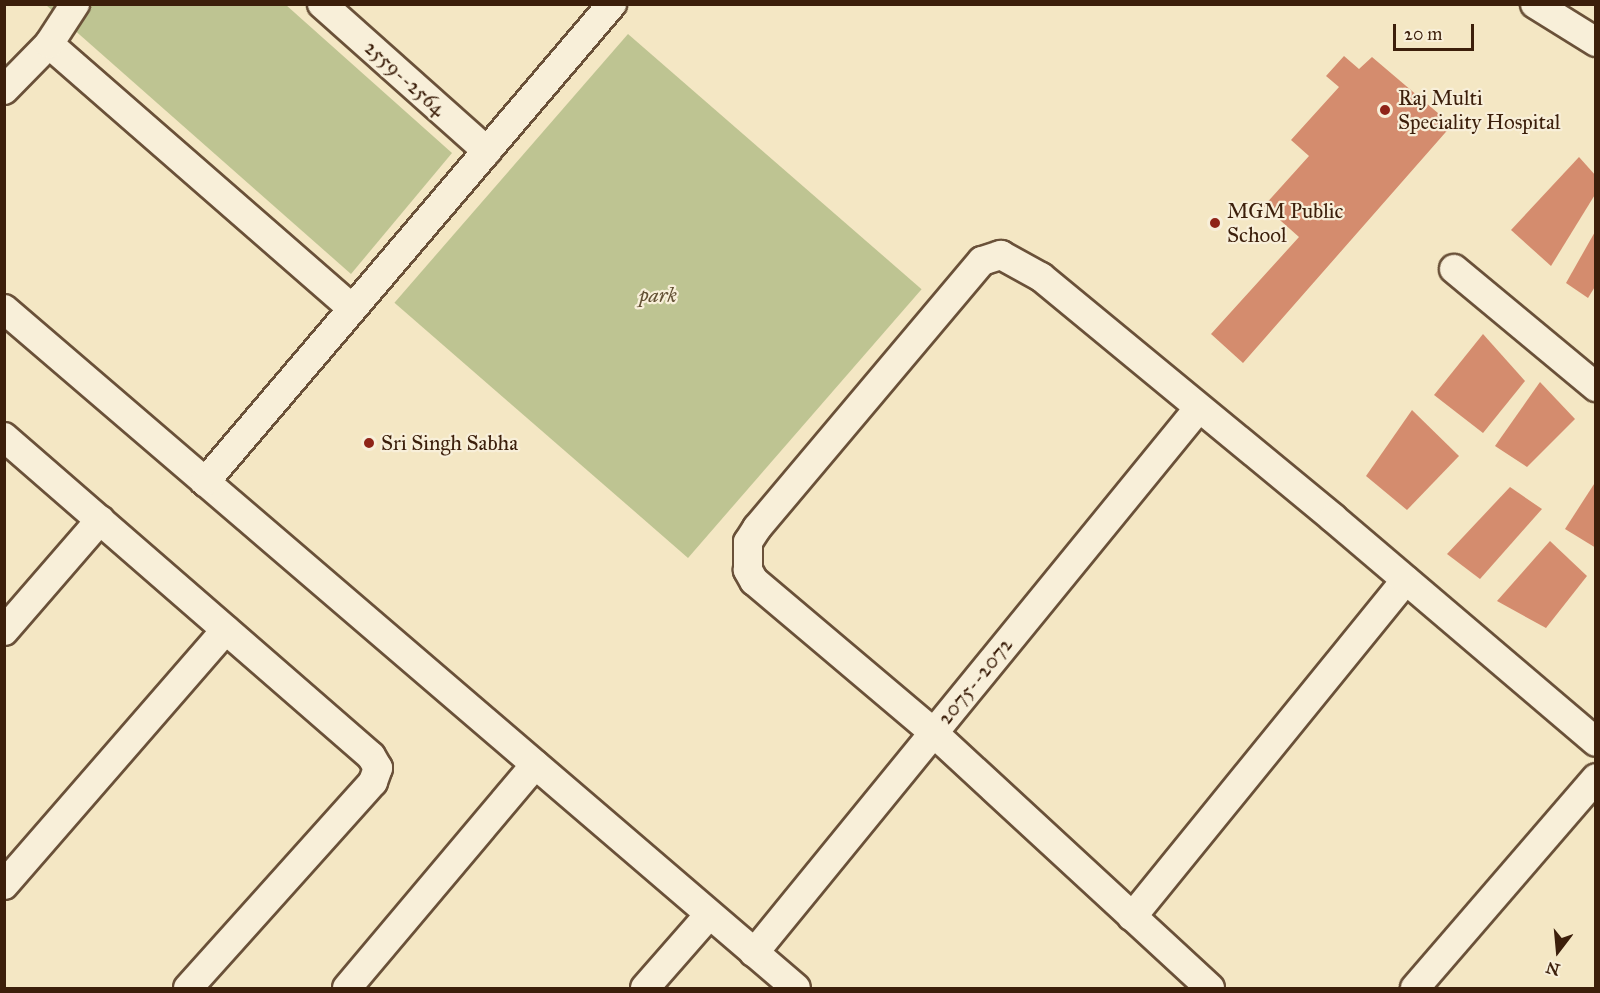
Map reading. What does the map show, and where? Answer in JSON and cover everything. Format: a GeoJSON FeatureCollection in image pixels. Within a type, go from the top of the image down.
{"type":"FeatureCollection","features":[{"type":"Feature","properties":{"kind":"street"},"geometry":{"type":"LineString","coordinates":[[4,90],[50,44],[75,4]]}},
{"type":"Feature","properties":{"kind":"street","name":"2559--2564"},"geometry":{"type":"LineString","coordinates":[[322,4],[487,151]]}},
{"type":"Feature","properties":{"kind":"street"},"geometry":{"type":"LineString","coordinates":[[205,482],[612,4]]}},
{"type":"Feature","properties":{"kind":"street"},"geometry":{"type":"LineString","coordinates":[[1534,4],[1596,42]]}},
{"type":"Feature","properties":{"kind":"street"},"geometry":{"type":"LineString","coordinates":[[50,44],[352,308]]}},
{"type":"Feature","properties":{"kind":"street"},"geometry":{"type":"LineString","coordinates":[[1210,988],[933,732],[754,581],[748,570],[748,542],[764,519],[962,280],[982,261],[1001,255],[1041,277],[1406,580],[1596,742]]}},
{"type":"Feature","properties":{"kind":"street"},"geometry":{"type":"LineString","coordinates":[[1454,269],[1596,387]]}},
{"type":"Feature","properties":{"kind":"street"},"geometry":{"type":"LineString","coordinates":[[4,309],[796,988]]}},
{"type":"Feature","properties":{"kind":"street","name":"2075--2072"},"geometry":{"type":"LineString","coordinates":[[754,953],[1198,409]]}},
{"type":"Feature","properties":{"kind":"street"},"geometry":{"type":"LineString","coordinates":[[4,437],[370,756],[378,768],[373,782],[188,988]]}},
{"type":"Feature","properties":{"kind":"street"},"geometry":{"type":"LineString","coordinates":[[4,631],[100,520]]}},
{"type":"Feature","properties":{"kind":"street"},"geometry":{"type":"LineString","coordinates":[[1132,917],[1406,580]]}},
{"type":"Feature","properties":{"kind":"street"},"geometry":{"type":"LineString","coordinates":[[4,885],[226,630]]}},
{"type":"Feature","properties":{"kind":"street"},"geometry":{"type":"LineString","coordinates":[[347,988],[535,765]]}},
{"type":"Feature","properties":{"kind":"street"},"geometry":{"type":"LineString","coordinates":[[1414,988],[1596,778]]}},
{"type":"Feature","properties":{"kind":"street"},"geometry":{"type":"LineString","coordinates":[[645,988],[709,915]]}},
{"type":"Feature","properties":{"kind":"green space"},"geometry":{"type":"Polygon","coordinates":[[[46,5],[286,5],[452,153],[351,274],[46,5]]]}},
{"type":"Feature","properties":{"kind":"green space","name":"park"},"geometry":{"type":"Polygon","coordinates":[[[628,34],[922,289],[688,558],[394,303],[628,34]]]}},
{"type":"Feature","properties":{"kind":"building"},"geometry":{"type":"Polygon","coordinates":[[[1344,56],[1359,69],[1372,57],[1452,125],[1243,363],[1211,334],[1299,237],[1264,206],[1309,156],[1291,140],[1339,87],[1326,76],[1344,56]]]}},
{"type":"Feature","properties":{"kind":"building"},"geometry":{"type":"Polygon","coordinates":[[[1579,157],[1596,176],[1596,193],[1551,266],[1511,230],[1579,157]]]}},
{"type":"Feature","properties":{"kind":"building"},"geometry":{"type":"Polygon","coordinates":[[[1596,230],[1596,285],[1588,298],[1566,283],[1596,230]]]}},
{"type":"Feature","properties":{"kind":"building"},"geometry":{"type":"Polygon","coordinates":[[[1483,334],[1525,381],[1483,433],[1434,395],[1483,334]]]}},
{"type":"Feature","properties":{"kind":"building"},"geometry":{"type":"Polygon","coordinates":[[[1540,382],[1575,419],[1527,467],[1495,446],[1540,382]]]}},
{"type":"Feature","properties":{"kind":"building"},"geometry":{"type":"Polygon","coordinates":[[[1412,410],[1459,456],[1407,510],[1366,476],[1412,410]]]}},
{"type":"Feature","properties":{"kind":"building"},"geometry":{"type":"Polygon","coordinates":[[[1596,481],[1596,548],[1565,529],[1596,481]]]}},
{"type":"Feature","properties":{"kind":"building"},"geometry":{"type":"Polygon","coordinates":[[[1510,487],[1542,509],[1480,579],[1447,554],[1510,487]]]}},
{"type":"Feature","properties":{"kind":"building"},"geometry":{"type":"Polygon","coordinates":[[[1550,541],[1587,576],[1546,628],[1497,601],[1550,541]]]}},
{"type":"Feature","properties":{"kind":"place","name":"Raj Multi Speciality Hospital"},"geometry":{"type":"Point","coordinates":[1385,110]}},
{"type":"Feature","properties":{"kind":"place","name":"MGM Public School"},"geometry":{"type":"Point","coordinates":[1215,223]}},
{"type":"Feature","properties":{"kind":"place","name":"Sri Singh Sabha"},"geometry":{"type":"Point","coordinates":[369,443]}}]}
